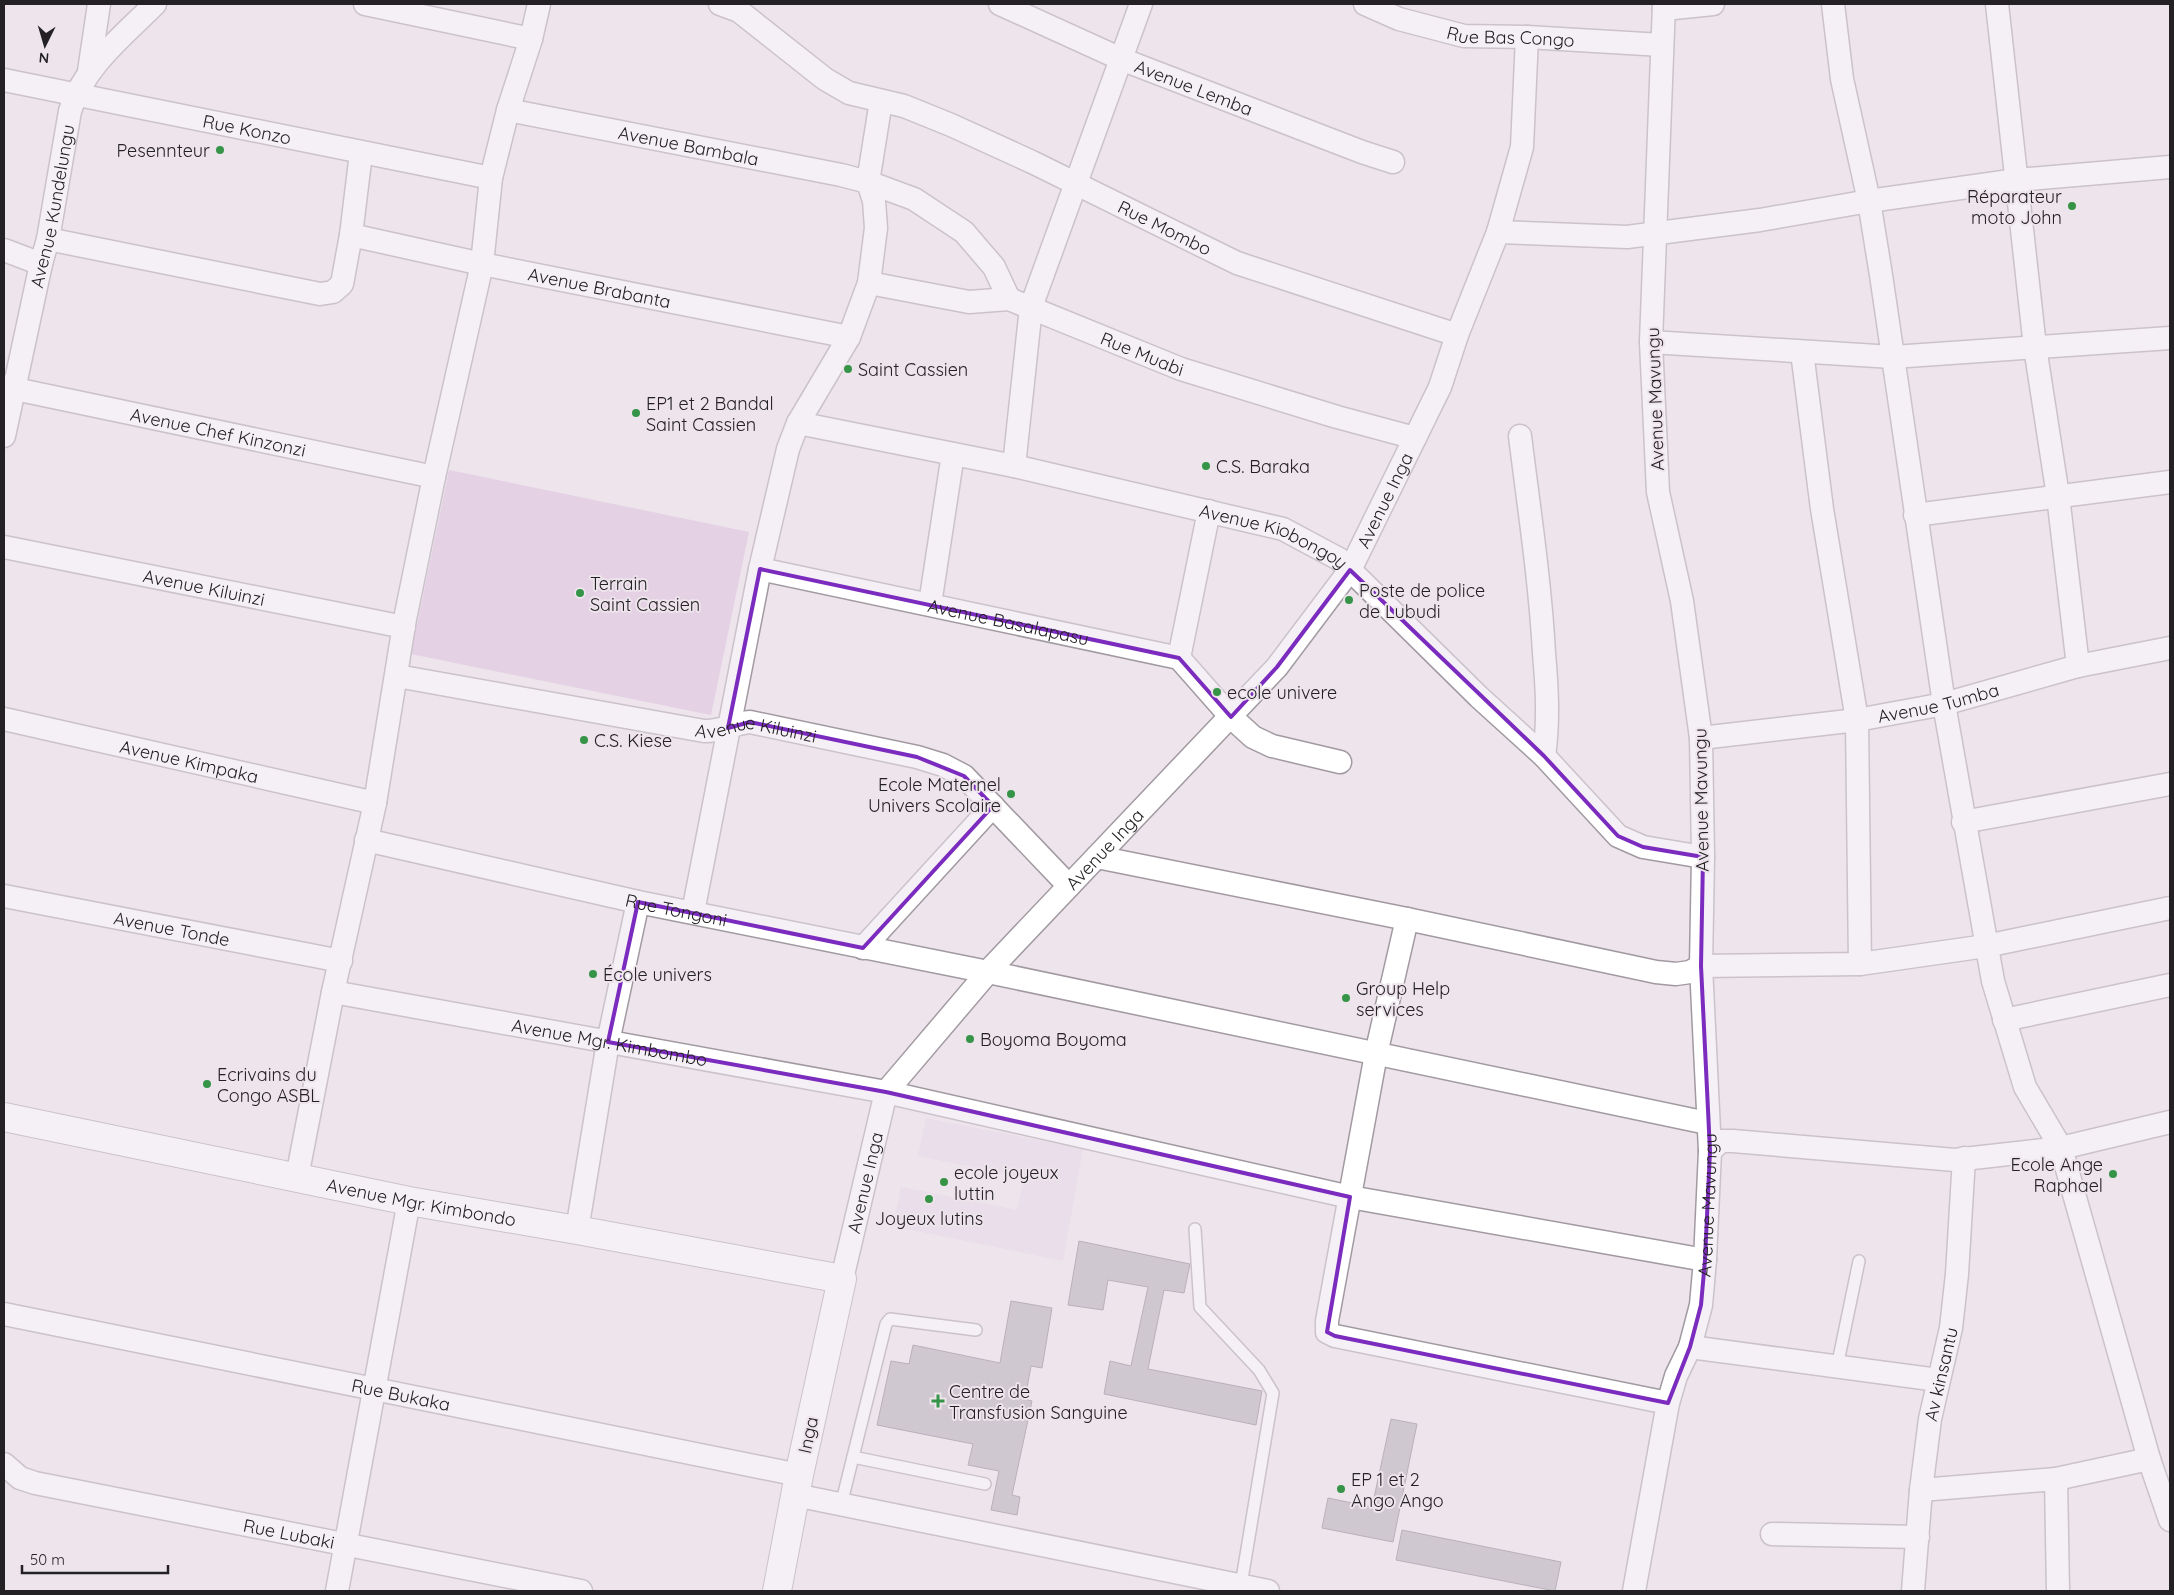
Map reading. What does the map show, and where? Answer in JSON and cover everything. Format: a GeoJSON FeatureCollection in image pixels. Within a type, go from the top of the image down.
{"type":"FeatureCollection","features":[{"type":"Feature","properties":{"kind":"street"},"geometry":{"type":"LineString","coordinates":[[89,71],[100,4]]}},
{"type":"Feature","properties":{"kind":"street","name":"Avenue Kundelungu"},"geometry":{"type":"LineString","coordinates":[[4,436],[9,388],[48,239],[70,111],[76,94],[89,71],[155,4]]}},
{"type":"Feature","properties":{"kind":"street"},"geometry":{"type":"LineString","coordinates":[[365,4],[531,39]]}},
{"type":"Feature","properties":{"kind":"street"},"geometry":{"type":"LineString","coordinates":[[297,1177],[333,992],[375,803],[404,627],[434,477],[482,264],[490,178],[508,110],[531,39],[539,4]]}},
{"type":"Feature","properties":{"kind":"street","name":"Rue Mombo"},"geometry":{"type":"LineString","coordinates":[[720,4],[739,10],[825,79],[849,93],[904,106],[951,125],[1075,182],[1237,263],[1457,335]]}},
{"type":"Feature","properties":{"kind":"street","name":"Avenue Lemba"},"geometry":{"type":"LineString","coordinates":[[1000,4],[1121,59],[1362,152],[1393,162]]}},
{"type":"Feature","properties":{"kind":"street"},"geometry":{"type":"LineString","coordinates":[[1014,466],[1031,307],[1141,4]]}},
{"type":"Feature","properties":{"kind":"street","name":"Rue Bas Congo"},"geometry":{"type":"LineString","coordinates":[[1365,4],[1399,19],[1464,36],[1527,37],[1662,45]]}},
{"type":"Feature","properties":{"kind":"street"},"geometry":{"type":"LineString","coordinates":[[1664,6],[1712,4]]}},
{"type":"Feature","properties":{"kind":"street"},"geometry":{"type":"LineString","coordinates":[[1833,4],[1842,79],[1869,201],[1915,515],[1963,822],[1993,981],[2025,1087],[2060,1148],[2148,1459],[2170,1520]]}},
{"type":"Feature","properties":{"kind":"street"},"geometry":{"type":"LineString","coordinates":[[1997,4],[2036,347],[2058,496],[2078,666]]}},
{"type":"Feature","properties":{"kind":"street","name":"Avenue Mavungu"},"geometry":{"type":"LineString","coordinates":[[1634,1591],[1668,1403],[1676,1376],[1690,1347],[1701,1305],[1710,1150],[1707,1123],[1701,966],[1703,857],[1702,738],[1682,601],[1658,492],[1651,342],[1664,6]]}},
{"type":"Feature","properties":{"kind":"street","name":"Avenue Inga"},"geometry":{"type":"LineString","coordinates":[[842,1279],[886,1092],[988,972],[1278,667],[1350,570],[1440,387],[1457,335],[1498,232],[1522,147],[1527,37]]}},
{"type":"Feature","properties":{"kind":"street","name":"Rue Konzo"},"geometry":{"type":"LineString","coordinates":[[4,80],[490,178]]}},
{"type":"Feature","properties":{"kind":"street"},"geometry":{"type":"LineString","coordinates":[[693,912],[760,569],[788,449],[798,423],[849,337],[869,283],[876,228],[874,201],[868,182],[881,101]]}},
{"type":"Feature","properties":{"kind":"street","name":"Avenue Bambala"},"geometry":{"type":"LineString","coordinates":[[508,110],[868,182],[914,199],[964,232],[994,267],[1009,299]]}},
{"type":"Feature","properties":{"kind":"street"},"geometry":{"type":"LineString","coordinates":[[48,239],[320,294],[333,292],[342,284],[351,235],[360,153]]}},
{"type":"Feature","properties":{"kind":"street"},"geometry":{"type":"LineString","coordinates":[[1498,232],[1626,238],[1760,220],[1869,201],[2017,180],[2170,167]]}},
{"type":"Feature","properties":{"kind":"street","name":"Avenue Brabanta"},"geometry":{"type":"LineString","coordinates":[[351,235],[482,264],[849,337]]}},
{"type":"Feature","properties":{"kind":"street"},"geometry":{"type":"LineString","coordinates":[[4,250],[41,264]]}},
{"type":"Feature","properties":{"kind":"street","name":"Rue Muabi"},"geometry":{"type":"LineString","coordinates":[[869,283],[970,302],[1009,299],[1180,369],[1337,417],[1415,438]]}},
{"type":"Feature","properties":{"kind":"street"},"geometry":{"type":"LineString","coordinates":[[1651,342],[1892,357],[2170,338]]}},
{"type":"Feature","properties":{"kind":"street"},"geometry":{"type":"LineString","coordinates":[[1802,352],[1822,510],[1857,720],[1860,964]]}},
{"type":"Feature","properties":{"kind":"street","name":"Avenue Chef Kinzonzi"},"geometry":{"type":"LineString","coordinates":[[9,388],[434,477]]}},
{"type":"Feature","properties":{"kind":"street","name":"Avenue Kiobongoy"},"geometry":{"type":"LineString","coordinates":[[798,423],[1014,466],[1283,529],[1339,559],[1479,697],[1544,756],[1618,836],[1642,847],[1703,857]]}},
{"type":"Feature","properties":{"kind":"street"},"geometry":{"type":"LineString","coordinates":[[1520,436],[1541,603],[1547,701],[1547,734],[1544,756]]}},
{"type":"Feature","properties":{"kind":"street"},"geometry":{"type":"LineString","coordinates":[[930,604],[953,454]]}},
{"type":"Feature","properties":{"kind":"street"},"geometry":{"type":"LineString","coordinates":[[1915,515],[2170,482]]}},
{"type":"Feature","properties":{"kind":"street"},"geometry":{"type":"LineString","coordinates":[[1209,511],[1180,658],[1231,717],[1262,742],[1340,762]]}},
{"type":"Feature","properties":{"kind":"street","name":"Avenue Kiluinzi"},"geometry":{"type":"LineString","coordinates":[[4,547],[404,627]]}},
{"type":"Feature","properties":{"kind":"street","name":"Avenue Basalapasu"},"geometry":{"type":"LineString","coordinates":[[760,569],[1180,658]]}},
{"type":"Feature","properties":{"kind":"street","name":"Avenue Tumba"},"geometry":{"type":"LineString","coordinates":[[1702,738],[1857,720],[1944,704],[2078,666],[2170,648]]}},
{"type":"Feature","properties":{"kind":"street","name":"Avenue Kiluinzi"},"geometry":{"type":"LineString","coordinates":[[396,676],[704,731],[715,732],[739,723],[750,722],[943,765],[964,776],[1069,886]]}},
{"type":"Feature","properties":{"kind":"street","name":"Avenue Kimpaka"},"geometry":{"type":"LineString","coordinates":[[4,719],[375,803]]}},
{"type":"Feature","properties":{"kind":"street"},"geometry":{"type":"LineString","coordinates":[[1963,822],[2170,784]]}},
{"type":"Feature","properties":{"kind":"street"},"geometry":{"type":"LineString","coordinates":[[862,948],[993,806]]}},
{"type":"Feature","properties":{"kind":"street","name":"Rue Tongoni"},"geometry":{"type":"LineString","coordinates":[[366,840],[638,902],[988,972],[1707,1123]]}},
{"type":"Feature","properties":{"kind":"street"},"geometry":{"type":"LineString","coordinates":[[1097,857],[1407,919],[1656,972],[1676,974],[1690,972],[1701,966],[1860,964],[1986,946],[2170,908]]}},
{"type":"Feature","properties":{"kind":"street","name":"Avenue Tonde"},"geometry":{"type":"LineString","coordinates":[[4,896],[341,961]]}},
{"type":"Feature","properties":{"kind":"street"},"geometry":{"type":"LineString","coordinates":[[577,1230],[608,1042],[638,902]]}},
{"type":"Feature","properties":{"kind":"street"},"geometry":{"type":"LineString","coordinates":[[1407,919],[1376,1054],[1327,1321],[1327,1332],[1335,1336],[1668,1403]]}},
{"type":"Feature","properties":{"kind":"street"},"geometry":{"type":"LineString","coordinates":[[2004,1020],[2170,985]]}},
{"type":"Feature","properties":{"kind":"street","name":"Avenue Mgr. Kimbombo"},"geometry":{"type":"LineString","coordinates":[[333,992],[886,1092],[1350,1197],[1705,1260]]}},
{"type":"Feature","properties":{"kind":"street","name":"Avenue Mgr. Kimbondo"},"geometry":{"type":"LineString","coordinates":[[4,1117],[409,1201],[842,1279]]}},
{"type":"Feature","properties":{"kind":"street"},"geometry":{"type":"LineString","coordinates":[[1710,1150],[1721,1142],[1733,1140],[1955,1160],[2060,1148],[2170,1122]]}},
{"type":"Feature","properties":{"kind":"street","name":"Av kinsantu"},"geometry":{"type":"LineString","coordinates":[[1913,1591],[1921,1490],[1930,1419],[1951,1328],[1957,1274],[1964,1158]]}},
{"type":"Feature","properties":{"kind":"street"},"geometry":{"type":"LineString","coordinates":[[337,1591],[347,1546],[409,1201]]}},
{"type":"Feature","properties":{"kind":"street","name":"Inga"},"geometry":{"type":"LineString","coordinates":[[776,1591],[842,1279]]}},
{"type":"Feature","properties":{"kind":"street","name":"Rue Bukaka"},"geometry":{"type":"LineString","coordinates":[[4,1314],[376,1388],[797,1485],[841,1506],[1268,1591]]}},
{"type":"Feature","properties":{"kind":"street"},"geometry":{"type":"LineString","coordinates":[[1690,1347],[1938,1380]]}},
{"type":"Feature","properties":{"kind":"street"},"geometry":{"type":"LineString","coordinates":[[1921,1490],[2056,1479],[2148,1459]]}},
{"type":"Feature","properties":{"kind":"street","name":"Rue Lubaki"},"geometry":{"type":"LineString","coordinates":[[4,1464],[20,1478],[35,1484],[581,1591]]}},
{"type":"Feature","properties":{"kind":"street"},"geometry":{"type":"LineString","coordinates":[[2056,1479],[2058,1591]]}},
{"type":"Feature","properties":{"kind":"street"},"geometry":{"type":"LineString","coordinates":[[1772,1534],[1918,1537]]}},
{"type":"Feature","properties":{"kind":"lane"},"geometry":{"type":"LineString","coordinates":[[1194,1229],[1200,1307],[1260,1370],[1273,1393],[1241,1585]]}},
{"type":"Feature","properties":{"kind":"lane"},"geometry":{"type":"LineString","coordinates":[[1837,1367],[1859,1261]]}},
{"type":"Feature","properties":{"kind":"lane"},"geometry":{"type":"LineString","coordinates":[[841,1506],[886,1324],[890,1319],[976,1330]]}},
{"type":"Feature","properties":{"kind":"lane"},"geometry":{"type":"LineString","coordinates":[[853,1457],[986,1484]]}},
{"type":"Feature","properties":{"kind":"highlighted area"},"geometry":{"type":"Polygon","coordinates":[[[760,569],[1179,658],[1231,717],[1277,667],[1350,570],[1544,756],[1618,836],[1643,847],[1703,857],[1701,966],[1710,1151],[1705,1260],[1701,1305],[1690,1347],[1668,1403],[1335,1336],[1327,1332],[1350,1197],[886,1092],[608,1042],[638,902],[863,948],[993,806],[964,776],[917,757],[750,722],[728,728],[760,569]]]}},
{"type":"Feature","properties":{"kind":"shaded area","name":"Terrain Saint Cassien"},"geometry":{"type":"Polygon","coordinates":[[[449,470],[749,532],[711,715],[411,654],[449,470]]]}},
{"type":"Feature","properties":{"kind":"shaded area","name":"Joyeux lutins"},"geometry":{"type":"Polygon","coordinates":[[[926,1118],[1083,1149],[1063,1261],[893,1226],[901,1187],[1017,1210],[1024,1177],[918,1156],[926,1118]]]}},
{"type":"Feature","properties":{"kind":"building"},"geometry":{"type":"Polygon","coordinates":[[[1079,1241],[1190,1264],[1184,1293],[1164,1290],[1148,1369],[1262,1391],[1256,1425],[1104,1394],[1110,1361],[1131,1366],[1148,1287],[1108,1280],[1103,1310],[1068,1305],[1079,1241]]]}},
{"type":"Feature","properties":{"kind":"building"},"geometry":{"type":"Polygon","coordinates":[[[1011,1301],[1052,1308],[1042,1368],[1031,1366],[1025,1399],[1032,1401],[1012,1495],[1020,1497],[1017,1515],[991,1510],[999,1471],[968,1465],[973,1444],[877,1425],[891,1361],[909,1364],[913,1345],[1000,1363],[1011,1301]]]}},
{"type":"Feature","properties":{"kind":"building"},"geometry":{"type":"Polygon","coordinates":[[[1391,1419],[1417,1424],[1393,1542],[1322,1528],[1328,1498],[1372,1507],[1391,1419]]]}},
{"type":"Feature","properties":{"kind":"building"},"geometry":{"type":"Polygon","coordinates":[[[1402,1530],[1561,1562],[1555,1591],[1396,1560],[1402,1530]]]}},
{"type":"Feature","properties":{"kind":"place","name":"Pesennteur"},"geometry":{"type":"Point","coordinates":[220,150]}},
{"type":"Feature","properties":{"kind":"place","name":"Réparateur moto John"},"geometry":{"type":"Point","coordinates":[2072,206]}},
{"type":"Feature","properties":{"kind":"place","name":"Saint Cassien"},"geometry":{"type":"Point","coordinates":[848,369]}},
{"type":"Feature","properties":{"kind":"place","name":"EP1 et 2 Bandal Saint Cassien"},"geometry":{"type":"Point","coordinates":[636,413]}},
{"type":"Feature","properties":{"kind":"place","name":"C.S. Baraka"},"geometry":{"type":"Point","coordinates":[1206,466]}},
{"type":"Feature","properties":{"kind":"place","name":"Terrain Saint Cassien"},"geometry":{"type":"Point","coordinates":[580,593]}},
{"type":"Feature","properties":{"kind":"place","name":"Poste de police de Lubudi"},"geometry":{"type":"Point","coordinates":[1349,600]}},
{"type":"Feature","properties":{"kind":"place","name":"ecole univere"},"geometry":{"type":"Point","coordinates":[1217,692]}},
{"type":"Feature","properties":{"kind":"place","name":"C.S. Kiese"},"geometry":{"type":"Point","coordinates":[584,740]}},
{"type":"Feature","properties":{"kind":"place","name":"Ecole Maternel Univers Scolaire"},"geometry":{"type":"Point","coordinates":[1011,794]}},
{"type":"Feature","properties":{"kind":"place","name":"École univers"},"geometry":{"type":"Point","coordinates":[593,974]}},
{"type":"Feature","properties":{"kind":"place","name":"Group Help services"},"geometry":{"type":"Point","coordinates":[1346,998]}},
{"type":"Feature","properties":{"kind":"place","name":"Boyoma Boyoma"},"geometry":{"type":"Point","coordinates":[970,1039]}},
{"type":"Feature","properties":{"kind":"place","name":"Ecrivains du Congo ASBL"},"geometry":{"type":"Point","coordinates":[207,1084]}},
{"type":"Feature","properties":{"kind":"place","name":"Ecole Ange Raphael"},"geometry":{"type":"Point","coordinates":[2113,1174]}},
{"type":"Feature","properties":{"kind":"place","name":"ecole joyeux luttin"},"geometry":{"type":"Point","coordinates":[944,1182]}},
{"type":"Feature","properties":{"kind":"place","name":"Joyeux lutins"},"geometry":{"type":"Point","coordinates":[929,1199]}},
{"type":"Feature","properties":{"kind":"place","name":"Centre de Transfusion Sanguine"},"geometry":{"type":"Point","coordinates":[938,1401]}},
{"type":"Feature","properties":{"kind":"place","name":"EP 1 et 2 Ango Ango"},"geometry":{"type":"Point","coordinates":[1341,1489]}}]}
